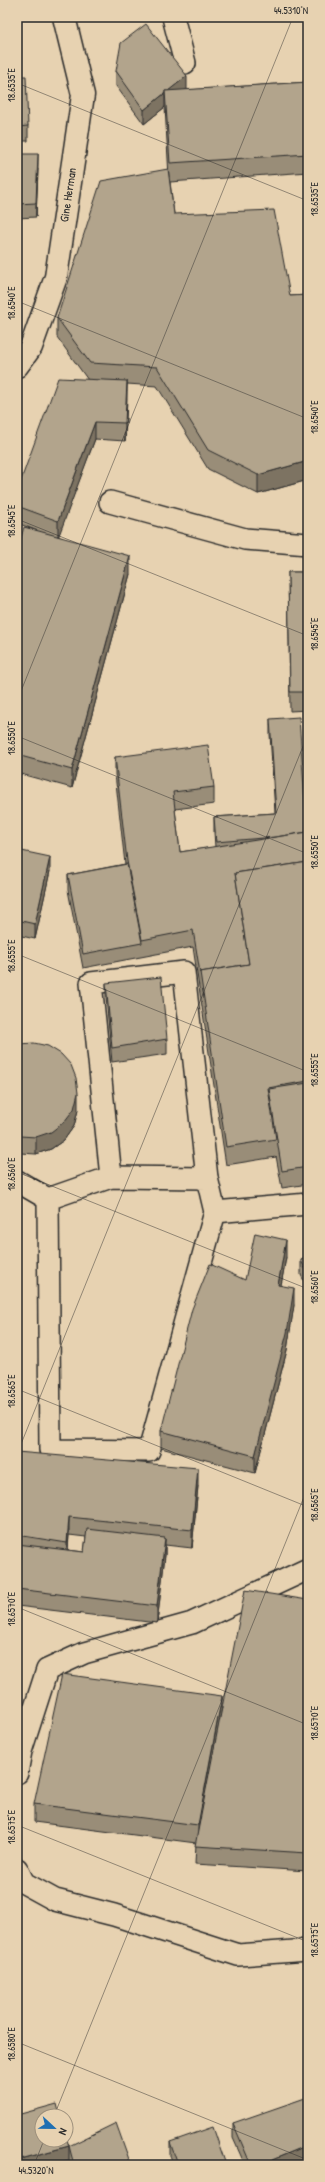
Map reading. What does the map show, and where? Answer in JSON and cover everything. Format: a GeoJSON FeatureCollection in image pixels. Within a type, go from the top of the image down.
{"type":"FeatureCollection","features":[{"type":"Feature","properties":{"kind":"street","name":"Gine Herman"},"geometry":{"type":"LineString","coordinates":[[17,366],[31,347],[56,277],[83,95],[64,17]]}},
{"type":"Feature","properties":{"kind":"lane"},"geometry":{"type":"LineString","coordinates":[[173,17],[185,63]]}},
{"type":"Feature","properties":{"kind":"lane"},"geometry":{"type":"LineString","coordinates":[[110,502],[245,539],[308,544]]}},
{"type":"Feature","properties":{"kind":"lane"},"geometry":{"type":"LineString","coordinates":[[48,1199],[50,1450],[149,1451],[215,1212],[207,1178],[184,972],[91,982],[111,1177]]}},
{"type":"Feature","properties":{"kind":"lane"},"geometry":{"type":"LineString","coordinates":[[17,1181],[48,1199],[111,1177],[207,1178]]}},
{"type":"Feature","properties":{"kind":"lane"},"geometry":{"type":"LineString","coordinates":[[215,1212],[308,1204]]}},
{"type":"Feature","properties":{"kind":"lane"},"geometry":{"type":"LineString","coordinates":[[17,1773],[21,1751],[47,1670],[84,1652],[192,1623],[308,1569]]}},
{"type":"Feature","properties":{"kind":"lane"},"geometry":{"type":"LineString","coordinates":[[17,1869],[24,1883],[54,1900],[114,1915],[238,1956],[308,1950]]}},
{"type":"Feature","properties":{"kind":"building"},"geometry":{"type":"Polygon","coordinates":[[[146,24],[187,76],[168,91],[165,91],[165,93],[144,110],[116,71],[121,43],[146,24]]]}},
{"type":"Feature","properties":{"kind":"building"},"geometry":{"type":"Polygon","coordinates":[[[17,76],[26,76],[28,126],[17,127],[17,76]]]}},
{"type":"Feature","properties":{"kind":"building"},"geometry":{"type":"Polygon","coordinates":[[[308,82],[308,154],[170,163],[165,91],[308,82]]]}},
{"type":"Feature","properties":{"kind":"building"},"geometry":{"type":"Polygon","coordinates":[[[17,154],[38,154],[36,203],[17,204],[17,154]]]}},
{"type":"Feature","properties":{"kind":"building"},"geometry":{"type":"Polygon","coordinates":[[[168,169],[174,214],[274,210],[290,296],[308,295],[308,461],[258,475],[208,450],[157,367],[90,363],[57,318],[101,181],[168,169]]]}},
{"type":"Feature","properties":{"kind":"building"},"geometry":{"type":"Polygon","coordinates":[[[58,378],[127,381],[125,423],[95,422],[58,521],[17,506],[17,491],[58,378]]]}},
{"type":"Feature","properties":{"kind":"building"},"geometry":{"type":"Polygon","coordinates":[[[24,527],[130,556],[72,770],[17,755],[17,552],[24,527]]]}},
{"type":"Feature","properties":{"kind":"building"},"geometry":{"type":"Polygon","coordinates":[[[288,572],[308,572],[308,692],[290,692],[288,572]]]}},
{"type":"Feature","properties":{"kind":"building"},"geometry":{"type":"Polygon","coordinates":[[[299,717],[307,832],[275,837],[216,842],[214,817],[276,813],[270,719],[299,717]]]}},
{"type":"Feature","properties":{"kind":"building"},"geometry":{"type":"Polygon","coordinates":[[[208,745],[214,787],[173,792],[180,852],[308,832],[308,862],[235,873],[249,964],[200,973],[193,930],[142,940],[127,861],[115,757],[208,745]]]}},
{"type":"Feature","properties":{"kind":"building"},"geometry":{"type":"Polygon","coordinates":[[[17,850],[50,857],[35,924],[17,920],[17,850]]]}},
{"type":"Feature","properties":{"kind":"building"},"geometry":{"type":"Polygon","coordinates":[[[308,862],[308,1081],[268,1088],[276,1139],[226,1147],[200,972],[249,964],[235,873],[308,862]]]}},
{"type":"Feature","properties":{"kind":"building"},"geometry":{"type":"Polygon","coordinates":[[[127,864],[142,943],[83,954],[68,875],[127,864]]]}},
{"type":"Feature","properties":{"kind":"building"},"geometry":{"type":"Polygon","coordinates":[[[161,977],[167,1039],[112,1048],[106,983],[161,977]]]}},
{"type":"Feature","properties":{"kind":"building"},"geometry":{"type":"Polygon","coordinates":[[[34,1043],[48,1046],[61,1054],[71,1065],[76,1078],[78,1093],[74,1109],[64,1122],[51,1132],[36,1137],[20,1136],[17,1135],[17,1045],[34,1043]]]}},
{"type":"Feature","properties":{"kind":"building"},"geometry":{"type":"Polygon","coordinates":[[[308,1083],[308,1167],[282,1171],[269,1089],[308,1083]]]}},
{"type":"Feature","properties":{"kind":"building"},"geometry":{"type":"Polygon","coordinates":[[[255,1233],[286,1240],[278,1285],[294,1288],[287,1333],[255,1456],[161,1431],[192,1309],[210,1264],[245,1280],[255,1233]]]}},
{"type":"Feature","properties":{"kind":"building"},"geometry":{"type":"Polygon","coordinates":[[[308,1257],[308,1275],[301,1260],[308,1257]]]}},
{"type":"Feature","properties":{"kind":"building"},"geometry":{"type":"Polygon","coordinates":[[[17,1452],[198,1468],[192,1530],[69,1517],[67,1543],[17,1535],[17,1452]]]}},
{"type":"Feature","properties":{"kind":"building"},"geometry":{"type":"Polygon","coordinates":[[[87,1529],[165,1538],[157,1606],[17,1589],[17,1544],[84,1552],[87,1529]]]}},
{"type":"Feature","properties":{"kind":"building"},"geometry":{"type":"Polygon","coordinates":[[[245,1590],[308,1600],[308,1853],[195,1846],[245,1590]]]}},
{"type":"Feature","properties":{"kind":"building"},"geometry":{"type":"Polygon","coordinates":[[[62,1674],[222,1696],[198,1825],[34,1804],[62,1674]]]}},
{"type":"Feature","properties":{"kind":"building"},"geometry":{"type":"Polygon","coordinates":[[[308,2097],[308,2145],[260,2165],[251,2165],[233,2123],[308,2097]]]}},
{"type":"Feature","properties":{"kind":"building"},"geometry":{"type":"Polygon","coordinates":[[[57,2104],[58,2108],[42,2108],[57,2104]]]}},
{"type":"Feature","properties":{"kind":"building"},"geometry":{"type":"Polygon","coordinates":[[[34,2110],[34,2148],[62,2148],[17,2160],[17,2115],[34,2110]]]}},
{"type":"Feature","properties":{"kind":"building"},"geometry":{"type":"Polygon","coordinates":[[[116,2123],[131,2165],[74,2165],[70,2148],[74,2148],[74,2144],[116,2123]]]}},
{"type":"Feature","properties":{"kind":"building"},"geometry":{"type":"Polygon","coordinates":[[[213,2127],[226,2165],[178,2165],[170,2142],[213,2127]]]}}]}
